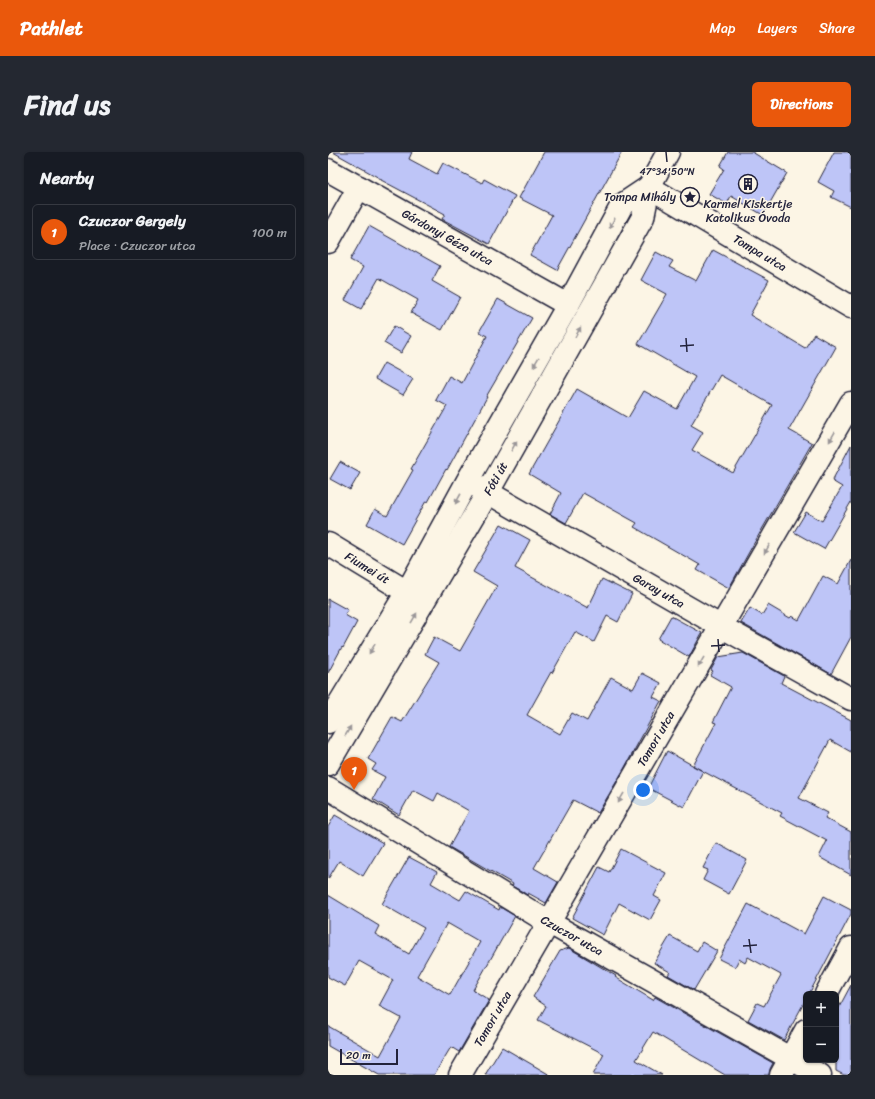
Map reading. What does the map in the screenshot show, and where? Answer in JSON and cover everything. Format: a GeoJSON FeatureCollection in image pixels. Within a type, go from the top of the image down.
{"type":"FeatureCollection","features":[{"type":"Feature","properties":{"kind":"street","name":"Fóti út"},"geometry":{"type":"LineString","coordinates":[[328,764],[488,492],[643,217],[649,187],[668,152]]}},
{"type":"Feature","properties":{"kind":"street","name":"Gárdonyi Géza utca"},"geometry":{"type":"LineString","coordinates":[[328,170],[568,305]]}},
{"type":"Feature","properties":{"kind":"street"},"geometry":{"type":"LineString","coordinates":[[328,242],[359,187]]}},
{"type":"Feature","properties":{"kind":"street","name":"Fóti út"},"geometry":{"type":"LineString","coordinates":[[328,722],[407,592],[468,480],[568,305],[622,205],[649,187]]}},
{"type":"Feature","properties":{"kind":"street","name":"Tompa utca"},"geometry":{"type":"LineString","coordinates":[[649,187],[851,307]]}},
{"type":"Feature","properties":{"kind":"street","name":"Tomori utca"},"geometry":{"type":"LineString","coordinates":[[460,1075],[851,403]]}},
{"type":"Feature","properties":{"kind":"street","name":"Garay utca"},"geometry":{"type":"LineString","coordinates":[[468,480],[722,627],[851,699]]}},
{"type":"Feature","properties":{"kind":"street","name":"Fiumei út"},"geometry":{"type":"LineString","coordinates":[[328,544],[407,592]]}},
{"type":"Feature","properties":{"kind":"street","name":"Czuczor utca"},"geometry":{"type":"LineString","coordinates":[[328,788],[786,1066],[820,1075]]}},
{"type":"Feature","properties":{"kind":"street"},"geometry":{"type":"LineString","coordinates":[[828,991],[851,948]]}},
{"type":"Feature","properties":{"kind":"street"},"geometry":{"type":"LineString","coordinates":[[786,1066],[803,1035]]}},
{"type":"Feature","properties":{"kind":"building"},"geometry":{"type":"Polygon","coordinates":[[[333,152],[412,152],[409,159],[437,174],[443,163],[482,183],[484,179],[515,196],[489,244],[442,219],[445,214],[381,180],[333,152]]]}},
{"type":"Feature","properties":{"kind":"building"},"geometry":{"type":"Polygon","coordinates":[[[544,152],[622,152],[557,270],[530,255],[552,215],[519,198],[544,152]]]}},
{"type":"Feature","properties":{"kind":"building","name":"Karmel Kiskertje Katolikus Óvoda"},"geometry":{"type":"Polygon","coordinates":[[[728,152],[752,152],[787,173],[763,215],[731,196],[727,204],[709,194],[724,169],[720,166],[728,152]]]}},
{"type":"Feature","properties":{"kind":"building"},"geometry":{"type":"Polygon","coordinates":[[[834,152],[851,152],[851,207],[831,197],[834,191],[818,182],[834,152]]]}},
{"type":"Feature","properties":{"kind":"building"},"geometry":{"type":"Polygon","coordinates":[[[369,226],[440,266],[432,281],[460,297],[442,330],[411,313],[418,300],[379,278],[361,309],[345,300],[363,267],[350,260],[369,226]]]}},
{"type":"Feature","properties":{"kind":"building"},"geometry":{"type":"Polygon","coordinates":[[[713,250],[769,280],[750,315],[805,348],[814,334],[836,347],[789,430],[812,443],[729,588],[697,570],[700,565],[634,527],[637,523],[583,493],[566,523],[550,514],[561,493],[529,474],[577,389],[628,418],[644,391],[677,409],[695,377],[638,344],[667,294],[641,280],[656,252],[673,261],[669,267],[696,281],[713,250]],[[720,375],[691,425],[703,432],[692,450],[733,473],[772,405],[720,375]]]}},
{"type":"Feature","properties":{"kind":"building"},"geometry":{"type":"Polygon","coordinates":[[[498,299],[532,318],[486,397],[447,470],[446,469],[428,502],[426,501],[402,544],[367,524],[375,509],[387,516],[413,470],[411,469],[447,406],[436,400],[449,376],[462,383],[487,336],[479,332],[498,299]]]}},
{"type":"Feature","properties":{"kind":"building"},"geometry":{"type":"Polygon","coordinates":[[[394,326],[411,336],[401,353],[384,343],[394,326]]]}},
{"type":"Feature","properties":{"kind":"building"},"geometry":{"type":"Polygon","coordinates":[[[384,363],[413,379],[403,395],[375,379],[384,363]]]}},
{"type":"Feature","properties":{"kind":"building"},"geometry":{"type":"Polygon","coordinates":[[[851,445],[851,502],[824,549],[794,532],[806,512],[822,521],[842,487],[832,481],[851,445]]]}},
{"type":"Feature","properties":{"kind":"building"},"geometry":{"type":"Polygon","coordinates":[[[340,462],[360,473],[350,490],[330,479],[340,462]]]}},
{"type":"Feature","properties":{"kind":"building"},"geometry":{"type":"Polygon","coordinates":[[[501,524],[530,540],[515,568],[588,608],[602,579],[632,594],[618,622],[607,616],[594,642],[575,632],[527,715],[560,734],[572,713],[587,721],[611,677],[633,689],[642,673],[661,683],[653,697],[661,701],[598,813],[573,800],[534,868],[558,882],[546,903],[528,893],[527,895],[512,886],[513,884],[449,847],[469,811],[438,793],[434,801],[413,790],[399,815],[373,799],[385,777],[372,770],[376,764],[368,759],[392,717],[402,722],[439,662],[425,654],[434,637],[460,651],[497,586],[473,572],[501,524]]]}},
{"type":"Feature","properties":{"kind":"building"},"geometry":{"type":"Polygon","coordinates":[[[851,560],[851,637],[831,674],[741,623],[750,608],[762,615],[768,605],[790,618],[792,616],[799,620],[823,576],[838,584],[851,560]]]}},
{"type":"Feature","properties":{"kind":"building"},"geometry":{"type":"Polygon","coordinates":[[[328,599],[348,610],[345,615],[357,622],[328,673],[328,599]]]}},
{"type":"Feature","properties":{"kind":"building"},"geometry":{"type":"Polygon","coordinates":[[[671,616],[702,633],[689,657],[658,639],[671,616]]]}},
{"type":"Feature","properties":{"kind":"building"},"geometry":{"type":"Polygon","coordinates":[[[743,653],[784,676],[781,683],[851,720],[851,752],[830,740],[799,798],[828,813],[825,818],[851,832],[851,875],[819,857],[827,841],[780,816],[782,813],[693,766],[716,723],[713,722],[731,687],[710,675],[713,671],[711,670],[718,657],[743,653]]]}},
{"type":"Feature","properties":{"kind":"building"},"geometry":{"type":"Polygon","coordinates":[[[667,751],[703,771],[684,807],[648,788],[667,751]]]}},
{"type":"Feature","properties":{"kind":"building"},"geometry":{"type":"Polygon","coordinates":[[[335,815],[383,843],[363,876],[339,861],[328,879],[328,827],[335,815]]]}},
{"type":"Feature","properties":{"kind":"building"},"geometry":{"type":"Polygon","coordinates":[[[716,843],[747,860],[729,894],[703,880],[708,870],[703,868],[716,843]]]}},
{"type":"Feature","properties":{"kind":"building"},"geometry":{"type":"Polygon","coordinates":[[[621,849],[666,873],[654,896],[661,900],[650,920],[619,903],[603,935],[572,918],[599,867],[609,872],[621,849]]]}},
{"type":"Feature","properties":{"kind":"building"},"geometry":{"type":"Polygon","coordinates":[[[409,857],[437,872],[431,883],[460,900],[466,891],[499,910],[500,907],[515,916],[473,990],[489,1000],[459,1052],[451,1047],[434,1075],[379,1075],[328,1046],[328,1026],[380,1056],[401,1018],[379,1006],[393,980],[359,961],[345,986],[328,977],[328,895],[379,926],[375,934],[409,954],[424,928],[382,904],[409,857]],[[447,923],[417,976],[450,995],[480,942],[447,923]]]}},
{"type":"Feature","properties":{"kind":"building"},"geometry":{"type":"Polygon","coordinates":[[[824,896],[851,910],[851,914],[811,991],[803,991],[803,1005],[784,1040],[748,1020],[757,1003],[764,1006],[781,975],[748,957],[745,963],[739,959],[735,967],[719,959],[748,904],[804,934],[824,896]]]}},
{"type":"Feature","properties":{"kind":"building"},"geometry":{"type":"Polygon","coordinates":[[[670,936],[697,951],[702,942],[717,951],[694,990],[668,975],[670,972],[654,963],[670,936]]]}},
{"type":"Feature","properties":{"kind":"building"},"geometry":{"type":"Polygon","coordinates":[[[569,948],[653,1000],[655,997],[773,1063],[769,1075],[725,1075],[653,1032],[636,1060],[662,1075],[593,1075],[604,1054],[538,1020],[546,1006],[533,997],[560,951],[569,948]]]}},
{"type":"Feature","properties":{"kind":"building"},"geometry":{"type":"Polygon","coordinates":[[[851,985],[851,1075],[844,1075],[836,1071],[836,1063],[839,1063],[839,1007],[851,985]]]}},
{"type":"Feature","properties":{"kind":"building"},"geometry":{"type":"Polygon","coordinates":[[[502,1047],[550,1075],[485,1075],[502,1047]]]}},
{"type":"Feature","properties":{"kind":"place","name":"Karmel Kiskertje Katolikus Óvoda"},"geometry":{"type":"Point","coordinates":[748,184]}},
{"type":"Feature","properties":{"kind":"place","name":"Tompa Mihály"},"geometry":{"type":"Point","coordinates":[690,197]}},
{"type":"Feature","properties":{"kind":"place","name":"Czuczor Gergely"},"geometry":{"type":"Point","coordinates":[354,790]}}]}
